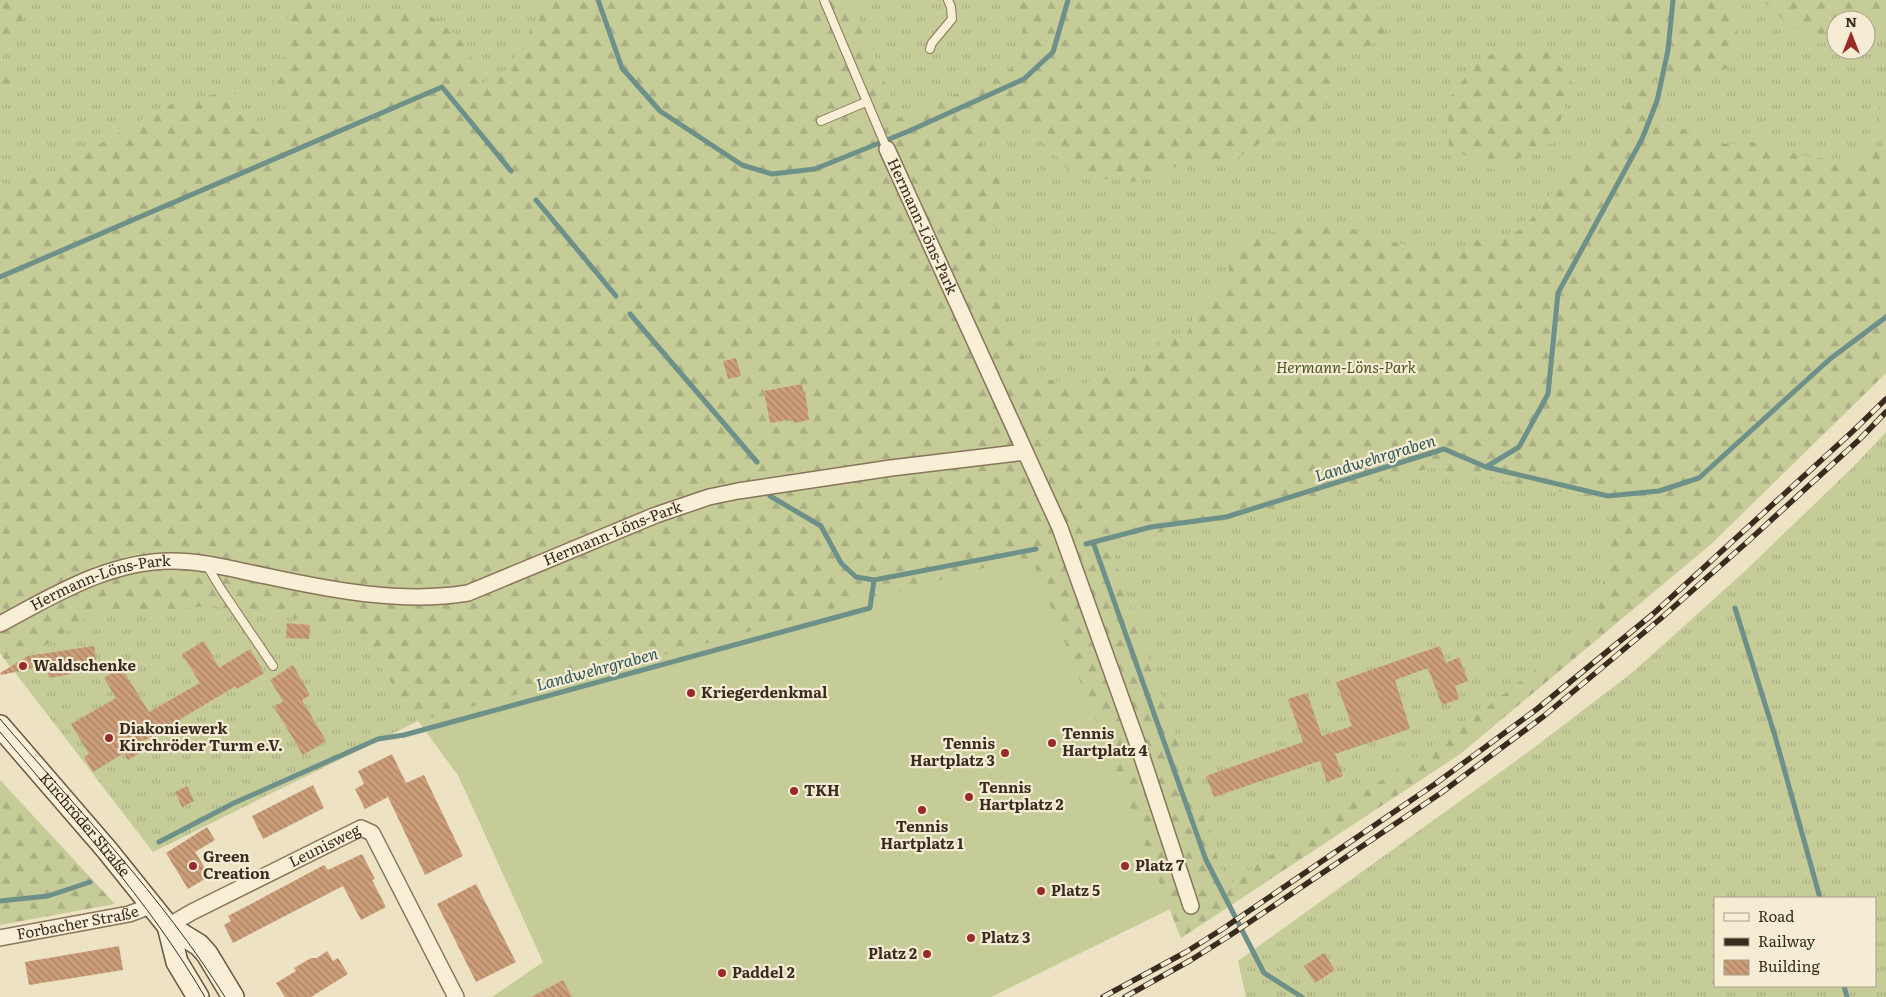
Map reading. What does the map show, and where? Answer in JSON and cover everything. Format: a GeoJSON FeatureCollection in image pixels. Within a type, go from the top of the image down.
{"type":"FeatureCollection","features":[{"type":"Feature","properties":{"kind":"main road","name":"Kirchröder Straße"},"geometry":{"type":"LineString","coordinates":[[0,726],[168,926]]}},
{"type":"Feature","properties":{"kind":"main road"},"geometry":{"type":"LineString","coordinates":[[168,926],[177,962],[198,997]]}},
{"type":"Feature","properties":{"kind":"main road"},"geometry":{"type":"LineString","coordinates":[[168,926],[199,945],[233,997]]}},
{"type":"Feature","properties":{"kind":"street","name":"Hermann-Löns-Park"},"geometry":{"type":"LineString","coordinates":[[887,149],[1060,528],[1138,745],[1191,906]]}},
{"type":"Feature","properties":{"kind":"street","name":"Hermann-Löns-Park"},"geometry":{"type":"LineString","coordinates":[[0,624],[65,589],[107,571],[139,564],[172,561],[206,564],[352,591],[418,598],[468,593],[656,515],[709,497],[881,470],[1025,452]]}},
{"type":"Feature","properties":{"kind":"street","name":"Leunisweg"},"geometry":{"type":"LineString","coordinates":[[168,926],[192,912],[361,828],[372,833],[456,997]]}},
{"type":"Feature","properties":{"kind":"street","name":"Forbacher Straße"},"geometry":{"type":"LineString","coordinates":[[0,938],[129,914],[153,906]]}},
{"type":"Feature","properties":{"kind":"lane","name":"Hermann-Löns-Park"},"geometry":{"type":"LineString","coordinates":[[824,0],[887,149]]}},
{"type":"Feature","properties":{"kind":"lane"},"geometry":{"type":"LineString","coordinates":[[930,49],[932,43],[952,19],[948,0]]}},
{"type":"Feature","properties":{"kind":"lane"},"geometry":{"type":"LineString","coordinates":[[821,121],[866,102]]}},
{"type":"Feature","properties":{"kind":"lane"},"geometry":{"type":"LineString","coordinates":[[206,564],[273,666]]}},
{"type":"Feature","properties":{"kind":"green space","name":"Hermann-Löns-Park"},"geometry":{"type":"Polygon","coordinates":[[[0,0],[1886,0],[1886,373],[1711,544],[1460,754],[1181,938],[1055,618],[817,614],[418,721],[153,852],[0,653],[0,0]]]}},
{"type":"Feature","properties":{"kind":"green space"},"geometry":{"type":"Polygon","coordinates":[[[0,0],[21,0],[17,3],[26,30],[0,44],[0,0]]]}},
{"type":"Feature","properties":{"kind":"green space","name":"Hermann-Löns-Park"},"geometry":{"type":"Polygon","coordinates":[[[310,0],[316,0],[333,28],[360,27],[384,8],[432,17],[464,41],[483,84],[508,68],[536,21],[544,0],[851,0],[899,118],[1001,76],[1021,61],[1023,22],[1009,0],[1376,0],[1387,39],[1331,59],[1329,98],[1311,127],[1270,136],[1229,164],[1187,163],[1132,182],[1074,175],[1028,126],[978,139],[1007,184],[1000,223],[984,242],[990,291],[1003,305],[1031,376],[1083,386],[1107,370],[1132,376],[1146,366],[1163,338],[1186,337],[1199,304],[1230,273],[1227,261],[1254,236],[1336,224],[1408,246],[1460,248],[1489,234],[1508,238],[1527,224],[1569,171],[1621,127],[1630,71],[1610,19],[1620,0],[1740,0],[1733,2],[1738,38],[1732,66],[1705,77],[1652,80],[1647,111],[1673,125],[1725,144],[1765,141],[1799,155],[1849,162],[1882,146],[1879,106],[1886,98],[1886,373],[1711,544],[1460,754],[1181,938],[1034,565],[456,773],[351,626],[211,606],[89,616],[11,668],[0,653],[0,187],[67,169],[95,147],[164,106],[232,90],[256,132],[290,126],[273,76],[286,53],[289,12],[310,0]],[[1431,468],[1263,512],[1109,542],[1227,885],[1466,723],[1598,621],[1613,501],[1431,468]]]}},
{"type":"Feature","properties":{"kind":"green space"},"geometry":{"type":"Polygon","coordinates":[[[1762,0],[1886,0],[1886,21],[1876,28],[1876,10],[1826,10],[1826,42],[1816,43],[1788,24],[1762,0]]]}},
{"type":"Feature","properties":{"kind":"green space"},"geometry":{"type":"Polygon","coordinates":[[[0,46],[10,79],[7,100],[0,101],[0,46]]]}},
{"type":"Feature","properties":{"kind":"green space"},"geometry":{"type":"Polygon","coordinates":[[[1504,49],[1547,49],[1572,83],[1554,142],[1494,170],[1449,147],[1448,100],[1478,60],[1504,49]]]}},
{"type":"Feature","properties":{"kind":"green space"},"geometry":{"type":"Polygon","coordinates":[[[1886,432],[1886,997],[1246,997],[1238,961],[1531,750],[1633,672],[1744,572],[1852,468],[1886,432]]]}},
{"type":"Feature","properties":{"kind":"green space","name":"TKH"},"geometry":{"type":"Polygon","coordinates":[[[1021,558],[1034,565],[1170,909],[991,997],[492,997],[543,962],[457,773],[418,721],[1021,558]]]}},
{"type":"Feature","properties":{"kind":"green space"},"geometry":{"type":"Polygon","coordinates":[[[0,780],[115,904],[0,925],[0,780]]]}},
{"type":"Feature","properties":{"kind":"building"},"geometry":{"type":"Polygon","coordinates":[[[736,358],[741,376],[728,379],[723,361],[736,358]]]}},
{"type":"Feature","properties":{"kind":"building"},"geometry":{"type":"Polygon","coordinates":[[[802,384],[803,392],[805,391],[809,420],[794,423],[793,419],[770,423],[764,391],[802,384]]]}},
{"type":"Feature","properties":{"kind":"building"},"geometry":{"type":"Polygon","coordinates":[[[287,623],[310,625],[309,639],[286,638],[287,623]]]}},
{"type":"Feature","properties":{"kind":"building"},"geometry":{"type":"Polygon","coordinates":[[[204,641],[219,668],[250,649],[264,673],[237,689],[236,686],[142,742],[146,749],[128,760],[124,753],[93,772],[84,757],[89,754],[71,724],[116,698],[104,678],[121,667],[149,712],[200,683],[182,654],[204,641]]]}},
{"type":"Feature","properties":{"kind":"building"},"geometry":{"type":"Polygon","coordinates":[[[94,646],[97,665],[74,669],[71,674],[49,678],[47,665],[1,675],[0,673],[28,656],[94,646]]]}},
{"type":"Feature","properties":{"kind":"building"},"geometry":{"type":"Polygon","coordinates":[[[1440,646],[1446,663],[1459,657],[1468,681],[1455,686],[1459,699],[1442,705],[1428,668],[1395,680],[1410,729],[1335,754],[1343,776],[1327,782],[1320,761],[1214,797],[1206,776],[1303,742],[1288,699],[1307,693],[1322,736],[1352,726],[1336,682],[1440,646]]]}},
{"type":"Feature","properties":{"kind":"building"},"geometry":{"type":"Polygon","coordinates":[[[293,665],[310,695],[302,700],[326,741],[303,755],[274,707],[283,701],[270,680],[293,665]]]}},
{"type":"Feature","properties":{"kind":"building"},"geometry":{"type":"Polygon","coordinates":[[[392,754],[406,783],[424,775],[463,856],[425,875],[388,797],[365,809],[355,789],[364,784],[358,771],[392,754]]]}},
{"type":"Feature","properties":{"kind":"building"},"geometry":{"type":"Polygon","coordinates":[[[313,785],[324,808],[263,839],[252,816],[313,785]]]}},
{"type":"Feature","properties":{"kind":"building"},"geometry":{"type":"Polygon","coordinates":[[[187,786],[194,801],[182,807],[175,792],[187,786]]]}},
{"type":"Feature","properties":{"kind":"building"},"geometry":{"type":"Polygon","coordinates":[[[207,827],[215,840],[195,852],[210,876],[188,889],[166,853],[207,827]]]}},
{"type":"Feature","properties":{"kind":"building"},"geometry":{"type":"Polygon","coordinates":[[[362,854],[375,879],[372,880],[386,907],[361,920],[343,886],[233,943],[224,925],[231,921],[228,916],[324,865],[328,870],[362,854]]]}},
{"type":"Feature","properties":{"kind":"building"},"geometry":{"type":"Polygon","coordinates":[[[476,884],[516,962],[476,982],[437,904],[476,884]]]}},
{"type":"Feature","properties":{"kind":"building"},"geometry":{"type":"Polygon","coordinates":[[[119,946],[123,970],[29,985],[25,962],[119,946]]]}},
{"type":"Feature","properties":{"kind":"building"},"geometry":{"type":"Polygon","coordinates":[[[327,951],[333,961],[338,958],[348,974],[311,997],[285,997],[276,983],[296,971],[294,968],[311,958],[317,958],[327,951]]]}},
{"type":"Feature","properties":{"kind":"building"},"geometry":{"type":"Polygon","coordinates":[[[1324,953],[1335,970],[1315,983],[1304,966],[1324,953]]]}},
{"type":"Feature","properties":{"kind":"building"},"geometry":{"type":"Polygon","coordinates":[[[563,980],[572,997],[531,997],[563,980]]]}},
{"type":"Feature","properties":{"kind":"waterway"},"geometry":{"type":"LineString","coordinates":[[598,0],[622,68],[660,111],[742,165],[772,174],[815,169],[909,131],[1024,79],[1053,52],[1068,0]]}},
{"type":"Feature","properties":{"kind":"waterway","name":"Landwehrgraben"},"geometry":{"type":"LineString","coordinates":[[1086,544],[1151,527],[1226,517],[1444,449],[1486,467],[1519,447],[1548,394],[1558,293],[1642,139],[1657,101],[1668,50],[1673,0]]}},
{"type":"Feature","properties":{"kind":"waterway"},"geometry":{"type":"LineString","coordinates":[[0,277],[442,87],[511,171]]}},
{"type":"Feature","properties":{"kind":"waterway"},"geometry":{"type":"LineString","coordinates":[[536,200],[616,296]]}},
{"type":"Feature","properties":{"kind":"waterway"},"geometry":{"type":"LineString","coordinates":[[630,314],[757,462]]}},
{"type":"Feature","properties":{"kind":"waterway"},"geometry":{"type":"LineString","coordinates":[[1486,467],[1608,496],[1659,491],[1699,478],[1830,359],[1886,317]]}},
{"type":"Feature","properties":{"kind":"waterway"},"geometry":{"type":"LineString","coordinates":[[770,496],[821,526],[841,563],[856,577],[874,580]]}},
{"type":"Feature","properties":{"kind":"waterway"},"geometry":{"type":"LineString","coordinates":[[1093,542],[1206,860],[1264,973],[1302,997]]}},
{"type":"Feature","properties":{"kind":"waterway","name":"Landwehrgraben"},"geometry":{"type":"LineString","coordinates":[[159,842],[234,803],[378,739],[404,735],[870,608],[874,580],[1036,549]]}},
{"type":"Feature","properties":{"kind":"waterway"},"geometry":{"type":"LineString","coordinates":[[1735,608],[1775,736],[1820,897]]}},
{"type":"Feature","properties":{"kind":"waterway","name":"Landwehrgraben"},"geometry":{"type":"LineString","coordinates":[[0,901],[48,896],[90,882]]}},
{"type":"Feature","properties":{"kind":"waterway"},"geometry":{"type":"LineString","coordinates":[[1844,987],[1847,997]]}},
{"type":"Feature","properties":{"kind":"tram line"},"geometry":{"type":"LineString","coordinates":[[0,719],[146,888],[174,924],[225,997]]}},
{"type":"Feature","properties":{"kind":"tram line"},"geometry":{"type":"LineString","coordinates":[[0,732],[82,828],[134,893],[183,961],[205,997]]}},
{"type":"Feature","properties":{"kind":"railway"},"geometry":{"type":"LineString","coordinates":[[1103,997],[1186,952],[1224,928],[1435,784],[1537,709],[1653,614],[1886,399]]}},
{"type":"Feature","properties":{"kind":"railway"},"geometry":{"type":"LineString","coordinates":[[1125,997],[1229,936],[1441,793],[1544,716],[1659,620],[1745,544],[1860,439],[1886,412]]}},
{"type":"Feature","properties":{"kind":"place","name":"Waldschenke"},"geometry":{"type":"Point","coordinates":[23,666]}},
{"type":"Feature","properties":{"kind":"place","name":"Kriegerdenkmal"},"geometry":{"type":"Point","coordinates":[691,693]}},
{"type":"Feature","properties":{"kind":"place","name":"Diakoniewerk Kirchröder Turm e.V."},"geometry":{"type":"Point","coordinates":[109,738]}},
{"type":"Feature","properties":{"kind":"place","name":"Tennis Hartplatz 4"},"geometry":{"type":"Point","coordinates":[1052,743]}},
{"type":"Feature","properties":{"kind":"place","name":"Tennis Hartplatz 3"},"geometry":{"type":"Point","coordinates":[1005,753]}},
{"type":"Feature","properties":{"kind":"place","name":"TKH"},"geometry":{"type":"Point","coordinates":[794,791]}},
{"type":"Feature","properties":{"kind":"place","name":"Tennis Hartplatz 2"},"geometry":{"type":"Point","coordinates":[969,797]}},
{"type":"Feature","properties":{"kind":"place","name":"Tennis Hartplatz 1"},"geometry":{"type":"Point","coordinates":[922,810]}},
{"type":"Feature","properties":{"kind":"place","name":"Green Creation"},"geometry":{"type":"Point","coordinates":[193,866]}},
{"type":"Feature","properties":{"kind":"place","name":"Platz 7"},"geometry":{"type":"Point","coordinates":[1125,866]}},
{"type":"Feature","properties":{"kind":"place","name":"Platz 5"},"geometry":{"type":"Point","coordinates":[1041,891]}},
{"type":"Feature","properties":{"kind":"place","name":"Platz 3"},"geometry":{"type":"Point","coordinates":[971,938]}},
{"type":"Feature","properties":{"kind":"place","name":"Platz 2"},"geometry":{"type":"Point","coordinates":[927,954]}},
{"type":"Feature","properties":{"kind":"place","name":"Paddel 2"},"geometry":{"type":"Point","coordinates":[722,973]}}]}
